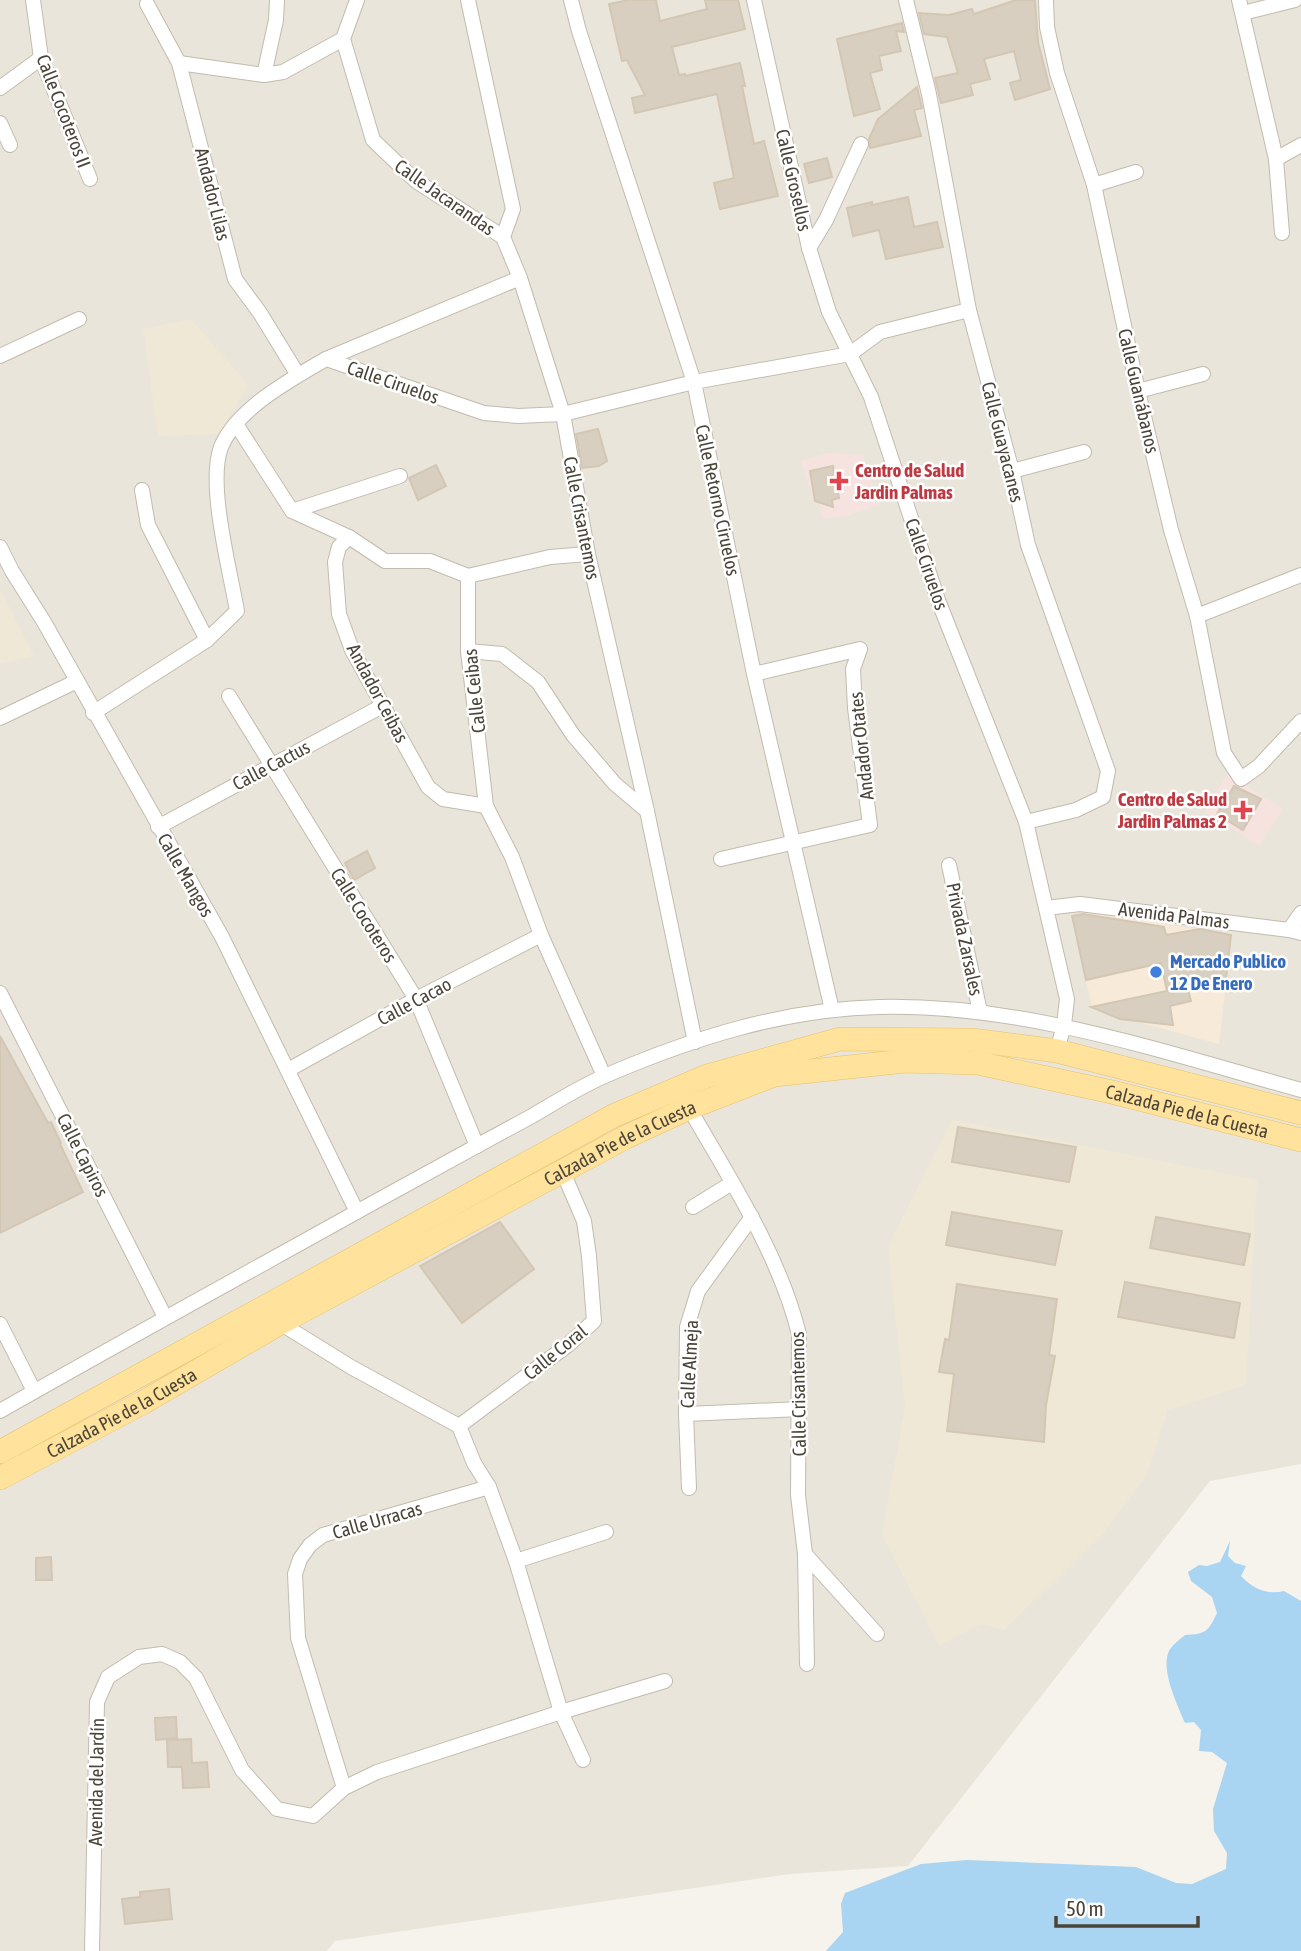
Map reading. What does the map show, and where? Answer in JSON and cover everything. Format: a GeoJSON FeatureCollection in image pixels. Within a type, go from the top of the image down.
{"type":"FeatureCollection","features":[{"type":"Feature","properties":{"kind":"main road","name":"Calzada Pie de la Cuesta"},"geometry":{"type":"LineString","coordinates":[[0,1452],[603,1122],[707,1076],[840,1039],[972,1040],[1057,1051],[1301,1113]]}},
{"type":"Feature","properties":{"kind":"main road","name":"Calzada Pie de la Cuesta"},"geometry":{"type":"LineString","coordinates":[[0,1478],[144,1402],[280,1323],[562,1170],[689,1108],[774,1075],[905,1061],[978,1063],[1301,1140]]}},
{"type":"Feature","properties":{"kind":"street","name":"Calle Cocoteros II"},"geometry":{"type":"LineString","coordinates":[[33,0],[41,58],[90,179]]}},
{"type":"Feature","properties":{"kind":"street"},"geometry":{"type":"LineString","coordinates":[[264,75],[276,20],[277,0]]}},
{"type":"Feature","properties":{"kind":"street"},"geometry":{"type":"LineString","coordinates":[[179,63],[264,75],[283,72],[343,39],[357,0]]}},
{"type":"Feature","properties":{"kind":"street"},"geometry":{"type":"LineString","coordinates":[[468,0],[513,209],[503,237]]}},
{"type":"Feature","properties":{"kind":"street","name":"Calle Retorno Ciruelos"},"geometry":{"type":"LineString","coordinates":[[570,0],[694,382],[754,674],[832,1010]]}},
{"type":"Feature","properties":{"kind":"street","name":"Calle Grosellos"},"geometry":{"type":"LineString","coordinates":[[754,0],[809,247],[829,312],[850,354]]}},
{"type":"Feature","properties":{"kind":"street","name":"Calle Guayacanes"},"geometry":{"type":"LineString","coordinates":[[906,0],[929,94],[969,310],[1012,471],[1028,545],[1108,771],[1103,797],[1076,810],[1027,822]]}},
{"type":"Feature","properties":{"kind":"street","name":"Calle Guanábanos"},"geometry":{"type":"LineString","coordinates":[[1046,0],[1047,27],[1057,73],[1094,185],[1171,530],[1197,616],[1224,753],[1241,779],[1259,766],[1301,721]]}},
{"type":"Feature","properties":{"kind":"street"},"geometry":{"type":"LineString","coordinates":[[1282,233],[1276,159],[1254,73],[1241,6],[1295,0]]}},
{"type":"Feature","properties":{"kind":"street","name":"Andador Lilas"},"geometry":{"type":"LineString","coordinates":[[146,4],[179,63],[235,279],[260,313],[298,375]]}},
{"type":"Feature","properties":{"kind":"street","name":"Calle Jacarandas"},"geometry":{"type":"LineString","coordinates":[[343,39],[373,140],[416,181],[503,237]]}},
{"type":"Feature","properties":{"kind":"street"},"geometry":{"type":"LineString","coordinates":[[0,88],[41,58]]}},
{"type":"Feature","properties":{"kind":"street"},"geometry":{"type":"LineString","coordinates":[[0,123],[10,145]]}},
{"type":"Feature","properties":{"kind":"street"},"geometry":{"type":"LineString","coordinates":[[809,247],[826,220],[861,144]]}},
{"type":"Feature","properties":{"kind":"street"},"geometry":{"type":"LineString","coordinates":[[1276,159],[1301,145]]}},
{"type":"Feature","properties":{"kind":"street"},"geometry":{"type":"LineString","coordinates":[[1094,185],[1136,172]]}},
{"type":"Feature","properties":{"kind":"street","name":"Calle Crisantemos"},"geometry":{"type":"LineString","coordinates":[[503,237],[520,278],[562,414],[588,554],[647,810],[695,1042]]}},
{"type":"Feature","properties":{"kind":"street","name":"Calle Ciruelos"},"geometry":{"type":"LineString","coordinates":[[93,713],[208,640],[237,611],[219,511],[218,475],[221,448],[236,424],[273,390],[326,359],[520,278]]}},
{"type":"Feature","properties":{"kind":"street"},"geometry":{"type":"LineString","coordinates":[[850,354],[880,331],[969,310]]}},
{"type":"Feature","properties":{"kind":"street"},"geometry":{"type":"LineString","coordinates":[[0,356],[79,319]]}},
{"type":"Feature","properties":{"kind":"street","name":"Calle Ciruelos"},"geometry":{"type":"LineString","coordinates":[[326,359],[484,413],[518,416],[562,414],[694,382],[850,354],[870,397],[939,600],[1027,822],[1067,999],[1057,1051]]}},
{"type":"Feature","properties":{"kind":"street"},"geometry":{"type":"LineString","coordinates":[[1138,391],[1203,374]]}},
{"type":"Feature","properties":{"kind":"street"},"geometry":{"type":"LineString","coordinates":[[236,424],[292,511],[349,537],[385,561],[430,561],[468,576],[551,557],[588,554]]}},
{"type":"Feature","properties":{"kind":"street"},"geometry":{"type":"LineString","coordinates":[[1012,471],[1084,452]]}},
{"type":"Feature","properties":{"kind":"street"},"geometry":{"type":"LineString","coordinates":[[292,511],[400,477]]}},
{"type":"Feature","properties":{"kind":"street"},"geometry":{"type":"LineString","coordinates":[[142,490],[148,525],[208,640]]}},
{"type":"Feature","properties":{"kind":"street","name":"Andador Ceibas"},"geometry":{"type":"LineString","coordinates":[[349,537],[339,547],[335,562],[339,614],[352,650],[428,788],[443,799],[486,806]]}},
{"type":"Feature","properties":{"kind":"street","name":"Calle Mangos"},"geometry":{"type":"LineString","coordinates":[[0,547],[6,573],[77,681],[222,937],[357,1212]]}},
{"type":"Feature","properties":{"kind":"street"},"geometry":{"type":"LineString","coordinates":[[1197,616],[1301,575]]}},
{"type":"Feature","properties":{"kind":"street","name":"Calle Ceibas"},"geometry":{"type":"LineString","coordinates":[[468,576],[468,650],[486,806],[512,857],[541,934],[604,1076]]}},
{"type":"Feature","properties":{"kind":"street","name":"Andador Otates"},"geometry":{"type":"LineString","coordinates":[[754,674],[860,649],[853,669],[855,708],[870,825],[795,844]]}},
{"type":"Feature","properties":{"kind":"street"},"geometry":{"type":"LineString","coordinates":[[468,650],[502,654],[538,682],[573,735],[615,784],[647,810]]}},
{"type":"Feature","properties":{"kind":"street"},"geometry":{"type":"LineString","coordinates":[[0,718],[77,681]]}},
{"type":"Feature","properties":{"kind":"street","name":"Calle Cocoteros"},"geometry":{"type":"LineString","coordinates":[[229,695],[416,999],[477,1146]]}},
{"type":"Feature","properties":{"kind":"street","name":"Calle Cactus"},"geometry":{"type":"LineString","coordinates":[[158,827],[384,705]]}},
{"type":"Feature","properties":{"kind":"street"},"geometry":{"type":"LineString","coordinates":[[721,859],[795,844]]}},
{"type":"Feature","properties":{"kind":"street","name":"Privada Zarsales"},"geometry":{"type":"LineString","coordinates":[[949,865],[980,1012]]}},
{"type":"Feature","properties":{"kind":"street","name":"Avenida Palmas"},"geometry":{"type":"LineString","coordinates":[[1046,908],[1080,904],[1295,932]]}},
{"type":"Feature","properties":{"kind":"street"},"geometry":{"type":"LineString","coordinates":[[1295,932],[1301,913]]}},
{"type":"Feature","properties":{"kind":"street","name":"Calle Cacao"},"geometry":{"type":"LineString","coordinates":[[288,1070],[541,934]]}},
{"type":"Feature","properties":{"kind":"street","name":"Calle Capiros"},"geometry":{"type":"LineString","coordinates":[[0,993],[166,1317]]}},
{"type":"Feature","properties":{"kind":"street"},"geometry":{"type":"LineString","coordinates":[[0,1411],[604,1076],[755,1023],[832,1010],[905,1007],[980,1012],[1064,1025],[1301,1090]]}},
{"type":"Feature","properties":{"kind":"street","name":"Calle Crisantemos"},"geometry":{"type":"LineString","coordinates":[[689,1108],[752,1217],[793,1310],[799,1334],[798,1495],[805,1554],[807,1664]]}},
{"type":"Feature","properties":{"kind":"street","name":"Calle Coral"},"geometry":{"type":"LineString","coordinates":[[459,1426],[568,1345],[594,1321],[584,1221],[562,1170]]}},
{"type":"Feature","properties":{"kind":"street"},"geometry":{"type":"LineString","coordinates":[[693,1207],[732,1183]]}},
{"type":"Feature","properties":{"kind":"street","name":"Calle Almeja"},"geometry":{"type":"LineString","coordinates":[[689,1488],[687,1327],[698,1291],[752,1217]]}},
{"type":"Feature","properties":{"kind":"street"},"geometry":{"type":"LineString","coordinates":[[280,1323],[351,1367],[459,1426],[474,1463],[489,1487],[516,1561],[561,1712],[583,1760]]}},
{"type":"Feature","properties":{"kind":"street"},"geometry":{"type":"LineString","coordinates":[[0,1324],[34,1391]]}},
{"type":"Feature","properties":{"kind":"street"},"geometry":{"type":"LineString","coordinates":[[686,1414],[800,1409]]}},
{"type":"Feature","properties":{"kind":"street","name":"Calle Urracas"},"geometry":{"type":"LineString","coordinates":[[344,1788],[298,1638],[295,1574],[300,1559],[310,1545],[323,1535],[489,1487]]}},
{"type":"Feature","properties":{"kind":"street"},"geometry":{"type":"LineString","coordinates":[[516,1561],[606,1532]]}},
{"type":"Feature","properties":{"kind":"street"},"geometry":{"type":"LineString","coordinates":[[805,1554],[877,1634]]}},
{"type":"Feature","properties":{"kind":"street","name":"Avenida del Jardín"},"geometry":{"type":"LineString","coordinates":[[92,1951],[97,1702],[108,1677],[139,1657],[162,1654],[180,1662],[196,1678],[242,1770],[277,1809],[313,1816],[344,1788],[377,1772],[665,1681]]}},
{"type":"Feature","properties":{"kind":"shaded area"},"geometry":{"type":"Polygon","coordinates":[[[0,0],[1301,0],[1301,1464],[1210,1481],[908,1866],[790,1874],[335,1941],[327,1951],[0,1951],[0,0]]]}},
{"type":"Feature","properties":{"kind":"shaded area"},"geometry":{"type":"Polygon","coordinates":[[[191,319],[249,385],[228,418],[224,433],[158,437],[143,329],[191,319]]]}},
{"type":"Feature","properties":{"kind":"shaded area","name":"Centro de Salud Jardin Palmas"},"geometry":{"type":"Polygon","coordinates":[[[827,453],[863,455],[879,505],[846,516],[822,519],[821,505],[813,500],[801,461],[827,453]]]}},
{"type":"Feature","properties":{"kind":"shaded area"},"geometry":{"type":"Polygon","coordinates":[[[0,589],[34,656],[0,664],[0,589]]]}},
{"type":"Feature","properties":{"kind":"shaded area","name":"Centro de Salud Jardin Palmas 2"},"geometry":{"type":"Polygon","coordinates":[[[1228,774],[1283,809],[1259,846],[1204,811],[1228,774]]]}},
{"type":"Feature","properties":{"kind":"shaded area","name":"Mercado Publico 12 De Enero"},"geometry":{"type":"Polygon","coordinates":[[[1096,912],[1232,935],[1219,1044],[1093,1010],[1070,915],[1096,912]]]}},
{"type":"Feature","properties":{"kind":"shaded area"},"geometry":{"type":"Polygon","coordinates":[[[952,1120],[1257,1180],[1246,1385],[1168,1410],[1146,1477],[1102,1535],[1004,1630],[981,1624],[939,1645],[882,1535],[905,1407],[888,1246],[952,1120]]]}},
{"type":"Feature","properties":{"kind":"water"},"geometry":{"type":"Polygon","coordinates":[[[1230,1541],[1228,1556],[1235,1563],[1246,1566],[1241,1576],[1246,1581],[1261,1590],[1284,1591],[1301,1601],[1301,1951],[826,1951],[843,1932],[841,1904],[845,1893],[921,1864],[967,1860],[1136,1867],[1176,1883],[1192,1884],[1226,1869],[1227,1853],[1214,1831],[1213,1809],[1227,1763],[1212,1752],[1199,1751],[1201,1730],[1194,1722],[1185,1723],[1168,1678],[1167,1659],[1170,1649],[1185,1635],[1206,1631],[1214,1619],[1217,1613],[1212,1597],[1191,1581],[1188,1572],[1199,1565],[1207,1566],[1220,1562],[1230,1541]]]}},
{"type":"Feature","properties":{"kind":"building"},"geometry":{"type":"Polygon","coordinates":[[[629,0],[656,0],[660,21],[707,9],[705,0],[738,0],[745,29],[672,47],[679,75],[685,76],[740,63],[754,144],[764,141],[778,196],[720,209],[714,183],[734,178],[717,94],[635,113],[632,98],[645,95],[627,60],[622,61],[609,4],[629,0]]]}},
{"type":"Feature","properties":{"kind":"building"},"geometry":{"type":"Polygon","coordinates":[[[1016,0],[1035,0],[1038,42],[1050,89],[1015,100],[1010,83],[1021,80],[1014,51],[984,59],[990,79],[970,84],[973,95],[941,103],[935,78],[958,73],[947,37],[924,34],[919,13],[949,15],[972,9],[974,14],[1016,0]]]}},
{"type":"Feature","properties":{"kind":"building"},"geometry":{"type":"Polygon","coordinates":[[[902,23],[904,32],[896,31],[901,51],[879,56],[882,70],[870,73],[880,109],[854,116],[837,39],[902,23]]]}},
{"type":"Feature","properties":{"kind":"building"},"geometry":{"type":"Polygon","coordinates":[[[917,87],[922,108],[914,110],[921,136],[870,148],[869,139],[878,119],[917,87]]]}},
{"type":"Feature","properties":{"kind":"building"},"geometry":{"type":"Polygon","coordinates":[[[827,158],[832,177],[809,183],[804,164],[827,158]]]}},
{"type":"Feature","properties":{"kind":"building"},"geometry":{"type":"Polygon","coordinates":[[[908,197],[914,227],[937,222],[943,247],[886,259],[879,230],[853,236],[847,208],[908,197]]]}},
{"type":"Feature","properties":{"kind":"building"},"geometry":{"type":"Polygon","coordinates":[[[598,429],[607,461],[599,466],[582,468],[576,434],[598,429]]]}},
{"type":"Feature","properties":{"kind":"building"},"geometry":{"type":"Polygon","coordinates":[[[436,465],[446,486],[418,500],[409,478],[436,465]]]}},
{"type":"Feature","properties":{"kind":"building"},"geometry":{"type":"Polygon","coordinates":[[[833,466],[839,498],[832,500],[833,507],[815,501],[810,471],[833,466]]]}},
{"type":"Feature","properties":{"kind":"building"},"geometry":{"type":"Polygon","coordinates":[[[1234,786],[1261,799],[1243,830],[1217,814],[1234,786]]]}},
{"type":"Feature","properties":{"kind":"building"},"geometry":{"type":"Polygon","coordinates":[[[367,851],[375,868],[354,880],[345,863],[367,851]]]}},
{"type":"Feature","properties":{"kind":"building","name":"Mercado Publico 12 De Enero"},"geometry":{"type":"Polygon","coordinates":[[[1083,914],[1164,927],[1166,935],[1200,929],[1231,935],[1225,987],[1185,979],[1191,1001],[1170,1006],[1173,1025],[1120,1019],[1091,1007],[1167,991],[1161,963],[1086,980],[1072,916],[1083,914]]]}},
{"type":"Feature","properties":{"kind":"building"},"geometry":{"type":"Polygon","coordinates":[[[0,1036],[48,1123],[51,1122],[83,1192],[0,1233],[0,1036]]]}},
{"type":"Feature","properties":{"kind":"building"},"geometry":{"type":"Polygon","coordinates":[[[958,1127],[1076,1147],[1069,1182],[952,1162],[958,1127]]]}},
{"type":"Feature","properties":{"kind":"building"},"geometry":{"type":"Polygon","coordinates":[[[952,1212],[1062,1231],[1055,1265],[946,1245],[952,1212]]]}},
{"type":"Feature","properties":{"kind":"building"},"geometry":{"type":"Polygon","coordinates":[[[1156,1217],[1250,1234],[1244,1265],[1150,1248],[1156,1217]]]}},
{"type":"Feature","properties":{"kind":"building"},"geometry":{"type":"Polygon","coordinates":[[[500,1222],[534,1269],[462,1323],[420,1266],[500,1222]]]}},
{"type":"Feature","properties":{"kind":"building"},"geometry":{"type":"Polygon","coordinates":[[[1125,1282],[1240,1303],[1234,1338],[1118,1317],[1125,1282]]]}},
{"type":"Feature","properties":{"kind":"building"},"geometry":{"type":"Polygon","coordinates":[[[957,1284],[1057,1299],[1049,1355],[1055,1356],[1046,1405],[1044,1442],[947,1431],[954,1374],[939,1372],[945,1339],[949,1340],[957,1284]]]}},
{"type":"Feature","properties":{"kind":"building"},"geometry":{"type":"Polygon","coordinates":[[[51,1557],[52,1580],[36,1580],[36,1558],[51,1557]]]}},
{"type":"Feature","properties":{"kind":"building"},"geometry":{"type":"Polygon","coordinates":[[[176,1717],[177,1738],[156,1740],[155,1718],[176,1717]]]}},
{"type":"Feature","properties":{"kind":"building"},"geometry":{"type":"Polygon","coordinates":[[[191,1739],[192,1763],[207,1762],[209,1787],[183,1788],[182,1767],[168,1767],[167,1740],[191,1739]]]}},
{"type":"Feature","properties":{"kind":"building"},"geometry":{"type":"Polygon","coordinates":[[[169,1889],[172,1919],[125,1924],[122,1899],[140,1897],[140,1892],[169,1889]]]}},
{"type":"Feature","properties":{"kind":"place","name":"Centro de Salud Jardin Palmas"},"geometry":{"type":"Point","coordinates":[839,481]}},
{"type":"Feature","properties":{"kind":"place","name":"Centro de Salud Jardin Palmas 2"},"geometry":{"type":"Point","coordinates":[1243,810]}},
{"type":"Feature","properties":{"kind":"place","name":"Mercado Publico 12 De Enero"},"geometry":{"type":"Point","coordinates":[1156,972]}}]}
